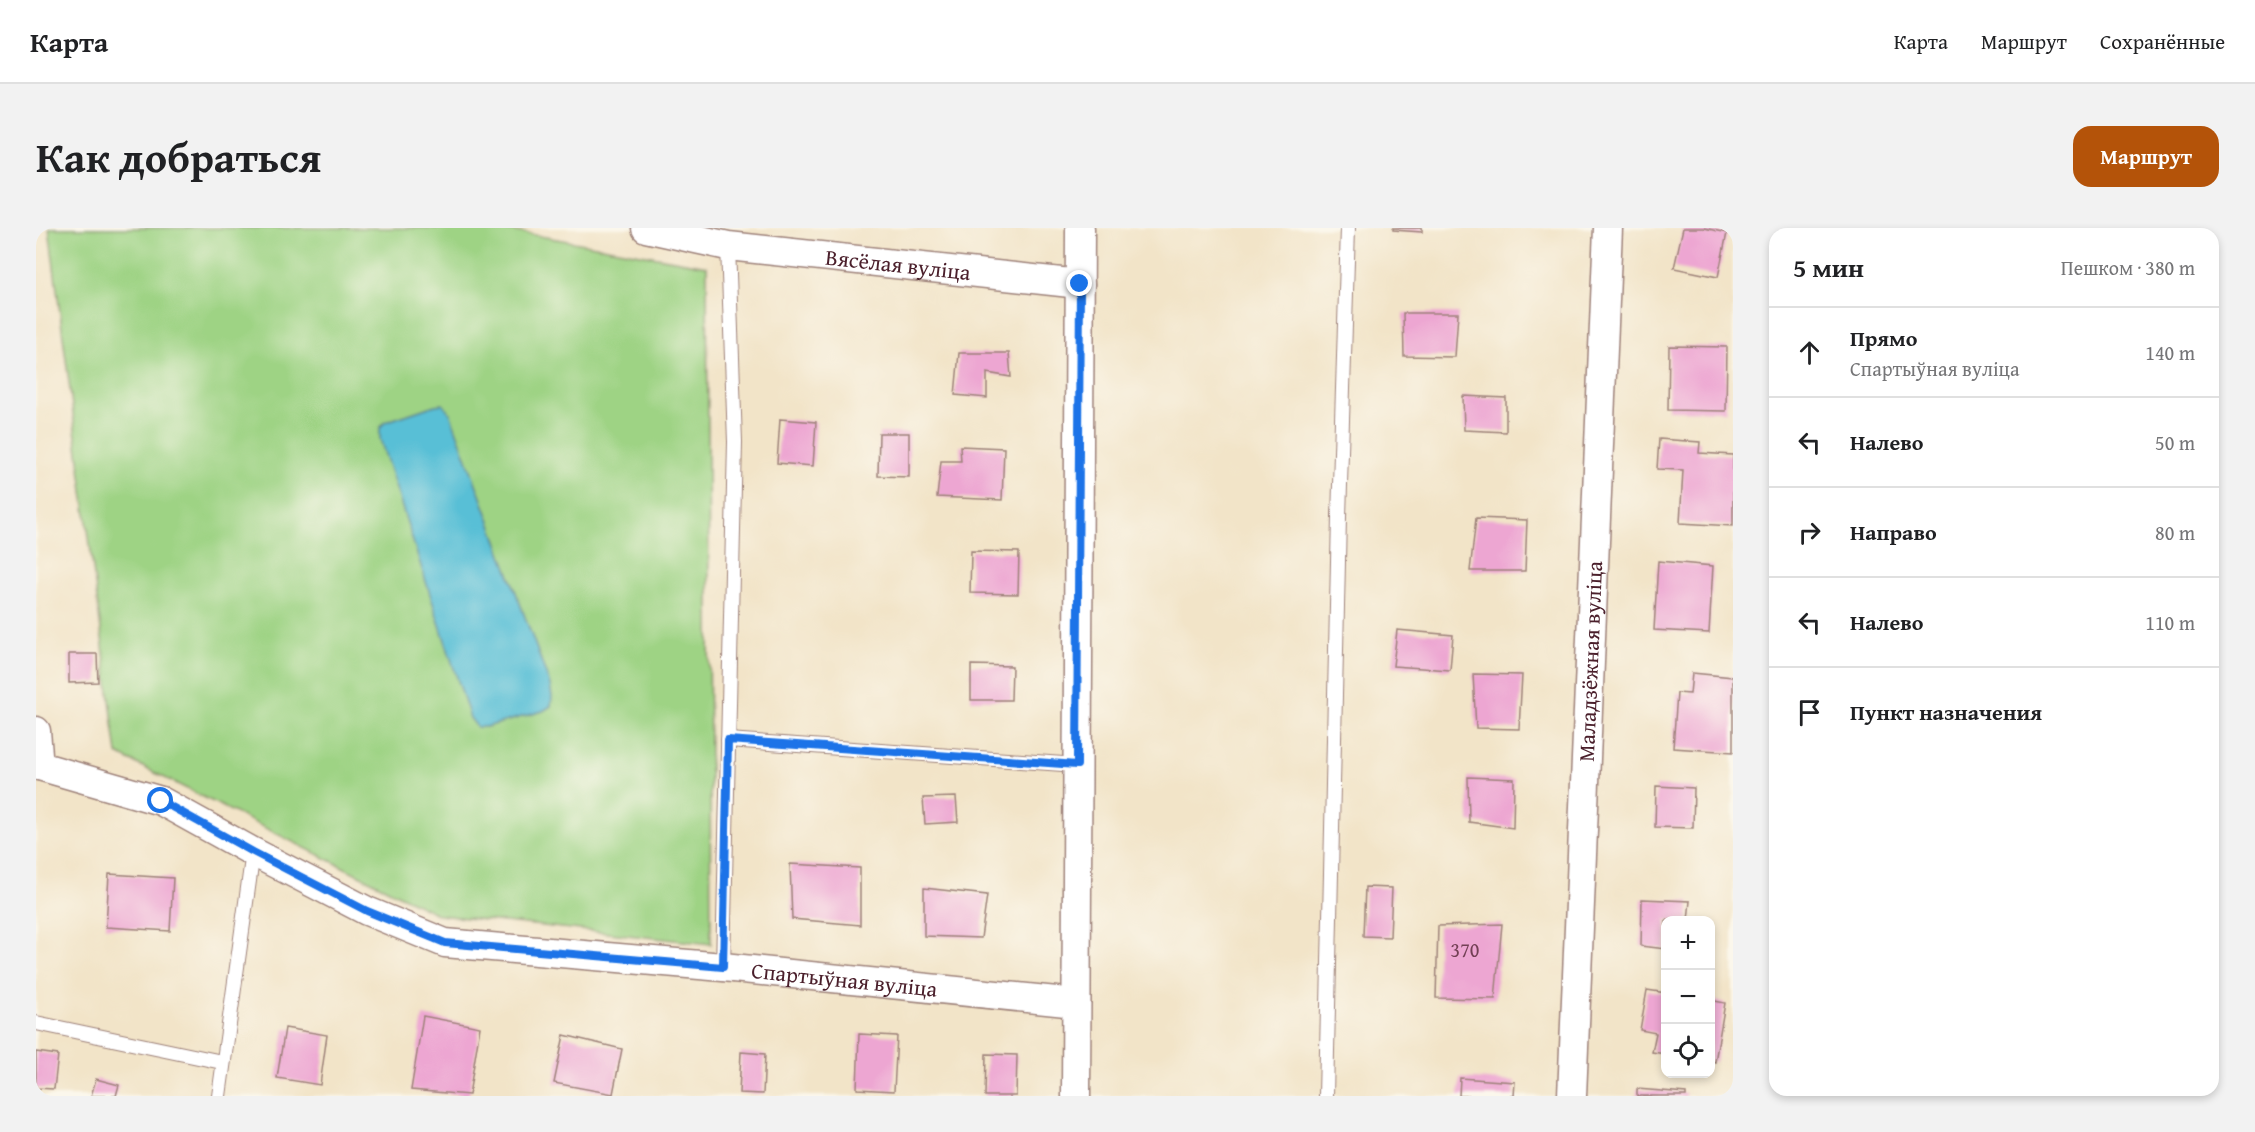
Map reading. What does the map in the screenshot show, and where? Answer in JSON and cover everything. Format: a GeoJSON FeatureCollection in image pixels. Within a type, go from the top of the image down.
{"type":"FeatureCollection","features":[{"type":"Feature","properties":{"kind":"street","name":"Вясёлая вуліца"},"geometry":{"type":"LineString","coordinates":[[646,228],[728,246],[1080,284]]}},
{"type":"Feature","properties":{"kind":"street"},"geometry":{"type":"LineString","coordinates":[[1076,1096],[1080,228]]}},
{"type":"Feature","properties":{"kind":"street","name":"Маладзёжная вуліца"},"geometry":{"type":"LineString","coordinates":[[1572,1096],[1608,228]]}},
{"type":"Feature","properties":{"kind":"street","name":"Спартыўная вуліца"},"geometry":{"type":"LineString","coordinates":[[36,731],[38,765],[161,801],[367,911],[445,943],[723,967],[1076,1003]]}},
{"type":"Feature","properties":{"kind":"lane"},"geometry":{"type":"LineString","coordinates":[[1326,1096],[1338,528],[1348,228]]}},
{"type":"Feature","properties":{"kind":"lane"},"geometry":{"type":"LineString","coordinates":[[723,967],[735,442],[728,246]]}},
{"type":"Feature","properties":{"kind":"lane"},"geometry":{"type":"LineString","coordinates":[[728,740],[1077,765]]}},
{"type":"Feature","properties":{"kind":"lane"},"geometry":{"type":"LineString","coordinates":[[219,1096],[253,852]]}},
{"type":"Feature","properties":{"kind":"lane"},"geometry":{"type":"LineString","coordinates":[[36,1023],[222,1062]]}},
{"type":"Feature","properties":{"kind":"green space"},"geometry":{"type":"Polygon","coordinates":[[[49,228],[495,228],[707,266],[711,944],[439,915],[117,754],[49,228]]]}},
{"type":"Feature","properties":{"kind":"water"},"geometry":{"type":"Polygon","coordinates":[[[443,404],[450,413],[550,685],[552,697],[551,706],[543,711],[486,727],[477,727],[470,718],[380,439],[380,428],[385,422],[443,404]]]}},
{"type":"Feature","properties":{"kind":"building"},"geometry":{"type":"Polygon","coordinates":[[[1393,228],[1422,228],[1422,232],[1393,230],[1393,228]]]}},
{"type":"Feature","properties":{"kind":"building"},"geometry":{"type":"Polygon","coordinates":[[[1683,228],[1704,228],[1727,233],[1718,277],[1674,268],[1683,228]]]}},
{"type":"Feature","properties":{"kind":"building"},"geometry":{"type":"Polygon","coordinates":[[[1403,313],[1458,313],[1455,357],[1404,356],[1403,313]]]}},
{"type":"Feature","properties":{"kind":"building"},"geometry":{"type":"Polygon","coordinates":[[[1669,346],[1727,347],[1726,411],[1668,410],[1669,346]]]}},
{"type":"Feature","properties":{"kind":"building"},"geometry":{"type":"Polygon","coordinates":[[[959,353],[1009,353],[1011,377],[987,373],[987,398],[955,395],[959,353]]]}},
{"type":"Feature","properties":{"kind":"building"},"geometry":{"type":"Polygon","coordinates":[[[1463,396],[1506,398],[1506,432],[1464,430],[1463,396]]]}},
{"type":"Feature","properties":{"kind":"building"},"geometry":{"type":"Polygon","coordinates":[[[780,419],[816,422],[813,466],[777,463],[780,419]]]}},
{"type":"Feature","properties":{"kind":"building"},"geometry":{"type":"Polygon","coordinates":[[[879,433],[909,433],[909,477],[878,476],[879,433]]]}},
{"type":"Feature","properties":{"kind":"building"},"geometry":{"type":"Polygon","coordinates":[[[1659,439],[1700,442],[1699,453],[1733,455],[1733,526],[1680,523],[1683,470],[1657,469],[1659,439]]]}},
{"type":"Feature","properties":{"kind":"building"},"geometry":{"type":"Polygon","coordinates":[[[960,446],[1004,448],[1002,500],[937,497],[941,461],[961,461],[960,446]]]}},
{"type":"Feature","properties":{"kind":"building"},"geometry":{"type":"Polygon","coordinates":[[[1476,518],[1527,520],[1525,571],[1470,571],[1476,518]]]}},
{"type":"Feature","properties":{"kind":"building"},"geometry":{"type":"Polygon","coordinates":[[[971,551],[1019,552],[1018,594],[970,593],[971,551]]]}},
{"type":"Feature","properties":{"kind":"building"},"geometry":{"type":"Polygon","coordinates":[[[1658,561],[1713,566],[1709,633],[1654,630],[1658,561]]]}},
{"type":"Feature","properties":{"kind":"building"},"geometry":{"type":"Polygon","coordinates":[[[1397,630],[1453,635],[1450,670],[1393,666],[1397,630]]]}},
{"type":"Feature","properties":{"kind":"building"},"geometry":{"type":"Polygon","coordinates":[[[69,654],[97,654],[98,682],[69,683],[69,654]]]}},
{"type":"Feature","properties":{"kind":"building"},"geometry":{"type":"Polygon","coordinates":[[[971,665],[1012,666],[1011,700],[971,700],[971,665]]]}},
{"type":"Feature","properties":{"kind":"building"},"geometry":{"type":"Polygon","coordinates":[[[1692,673],[1733,677],[1733,752],[1673,748],[1677,693],[1690,694],[1692,673]]]}},
{"type":"Feature","properties":{"kind":"building"},"geometry":{"type":"Polygon","coordinates":[[[1473,674],[1522,675],[1519,729],[1476,728],[1473,674]]]}},
{"type":"Feature","properties":{"kind":"building"},"geometry":{"type":"Polygon","coordinates":[[[1468,777],[1514,779],[1513,828],[1469,822],[1468,777]]]}},
{"type":"Feature","properties":{"kind":"building"},"geometry":{"type":"Polygon","coordinates":[[[1656,786],[1694,788],[1693,828],[1655,827],[1656,786]]]}},
{"type":"Feature","properties":{"kind":"building"},"geometry":{"type":"Polygon","coordinates":[[[956,797],[958,822],[925,824],[923,798],[956,797]]]}},
{"type":"Feature","properties":{"kind":"building"},"geometry":{"type":"Polygon","coordinates":[[[790,864],[860,868],[860,925],[792,919],[790,864]]]}},
{"type":"Feature","properties":{"kind":"building"},"geometry":{"type":"Polygon","coordinates":[[[109,874],[173,878],[170,931],[106,927],[109,874]]]}},
{"type":"Feature","properties":{"kind":"building"},"geometry":{"type":"Polygon","coordinates":[[[1365,887],[1392,888],[1390,937],[1363,936],[1365,887]]]}},
{"type":"Feature","properties":{"kind":"building"},"geometry":{"type":"Polygon","coordinates":[[[924,888],[987,895],[981,938],[924,936],[924,888]]]}},
{"type":"Feature","properties":{"kind":"building"},"geometry":{"type":"Polygon","coordinates":[[[1642,899],[1690,901],[1688,916],[1661,916],[1661,948],[1641,946],[1642,899]]]}},
{"type":"Feature","properties":{"kind":"building"},"geometry":{"type":"Polygon","coordinates":[[[1502,924],[1495,999],[1436,998],[1438,926],[1502,924]]]}},
{"type":"Feature","properties":{"kind":"building"},"geometry":{"type":"Polygon","coordinates":[[[1647,990],[1661,992],[1661,1053],[1652,1052],[1656,1033],[1640,1030],[1647,990]]]}},
{"type":"Feature","properties":{"kind":"building"},"geometry":{"type":"Polygon","coordinates":[[[1715,1001],[1725,1003],[1715,1062],[1715,1001]]]}},
{"type":"Feature","properties":{"kind":"building"},"geometry":{"type":"Polygon","coordinates":[[[423,1016],[480,1027],[469,1095],[411,1090],[423,1016]]]}},
{"type":"Feature","properties":{"kind":"building"},"geometry":{"type":"Polygon","coordinates":[[[285,1028],[327,1035],[320,1085],[277,1078],[285,1028]]]}},
{"type":"Feature","properties":{"kind":"building"},"geometry":{"type":"Polygon","coordinates":[[[859,1034],[897,1036],[894,1091],[857,1089],[859,1034]]]}},
{"type":"Feature","properties":{"kind":"building"},"geometry":{"type":"Polygon","coordinates":[[[564,1035],[622,1049],[613,1094],[554,1083],[564,1035]]]}},
{"type":"Feature","properties":{"kind":"building"},"geometry":{"type":"Polygon","coordinates":[[[36,1052],[58,1055],[54,1089],[36,1088],[36,1052]]]}},
{"type":"Feature","properties":{"kind":"building"},"geometry":{"type":"Polygon","coordinates":[[[741,1052],[765,1054],[763,1094],[739,1093],[741,1052]]]}},
{"type":"Feature","properties":{"kind":"building"},"geometry":{"type":"Polygon","coordinates":[[[986,1054],[1017,1055],[1016,1096],[985,1096],[986,1054]]]}},
{"type":"Feature","properties":{"kind":"building"},"geometry":{"type":"Polygon","coordinates":[[[1460,1078],[1515,1082],[1514,1096],[1459,1096],[1460,1078]]]}},
{"type":"Feature","properties":{"kind":"building"},"geometry":{"type":"Polygon","coordinates":[[[96,1079],[119,1085],[116,1096],[91,1096],[96,1079]]]}},
{"type":"Feature","properties":{"kind":"building"},"geometry":{"type":"Polygon","coordinates":[[[1637,1089],[1686,1093],[1686,1096],[1637,1096],[1637,1089]]]}},
{"type":"Feature","properties":{"kind":"route"},"geometry":{"type":"LineString","coordinates":[[161,801],[367,911],[445,943],[723,967],[728,740],[1077,765],[1080,284]]}}]}
